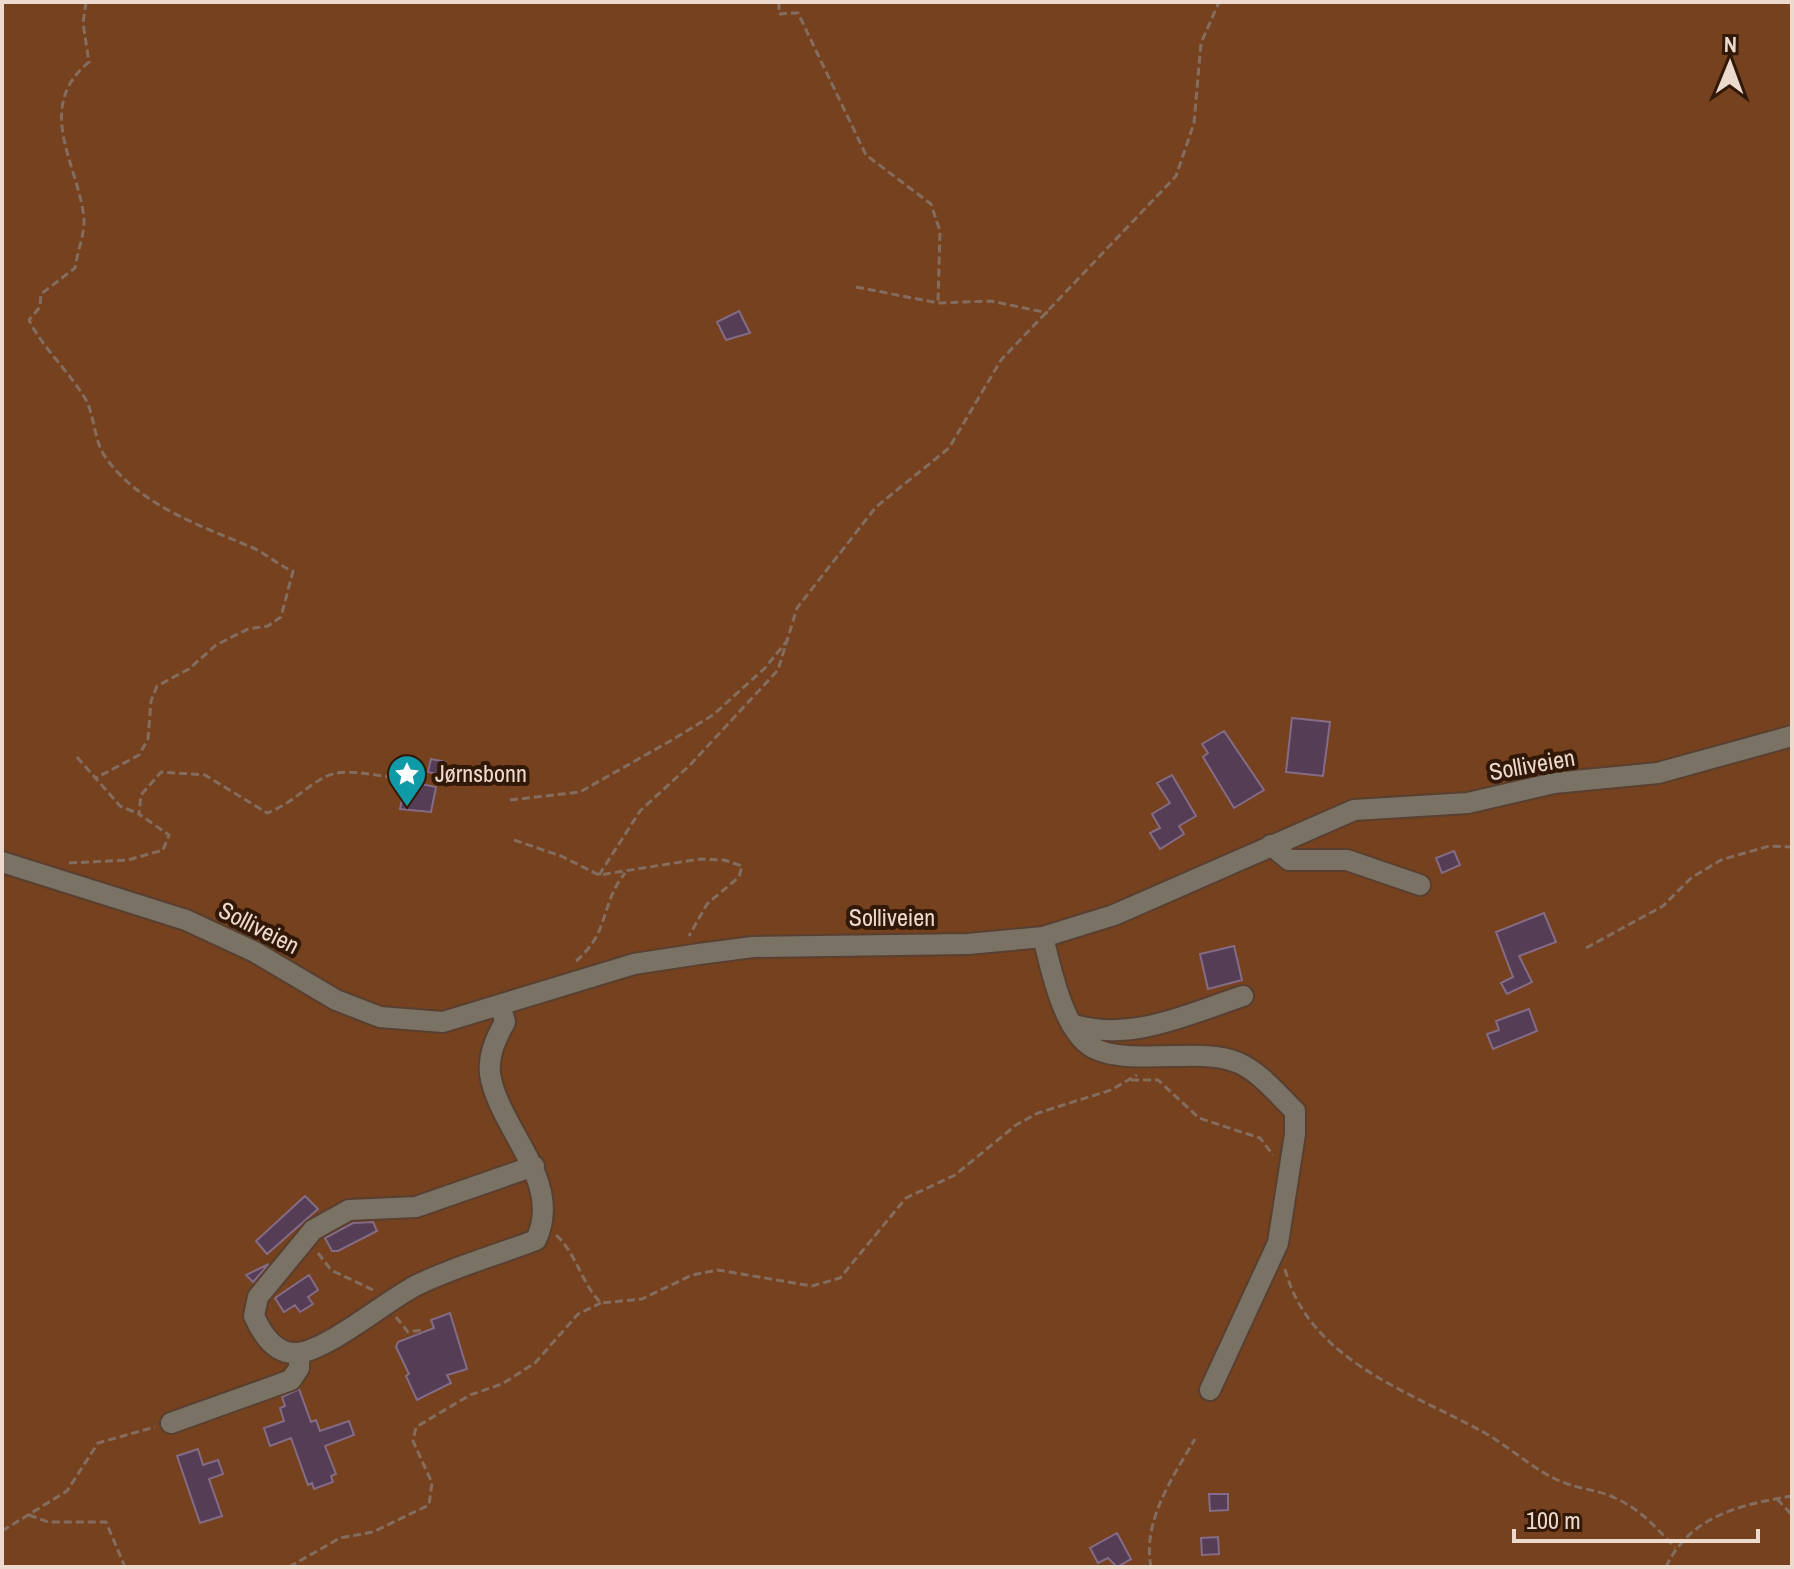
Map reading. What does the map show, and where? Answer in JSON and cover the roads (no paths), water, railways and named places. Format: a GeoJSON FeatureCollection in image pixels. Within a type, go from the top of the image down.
{"type":"FeatureCollection","features":[{"type":"Feature","properties":{"kind":"street","name":"Solliveien"},"geometry":{"type":"LineString","coordinates":[[2,862],[186,920],[255,952],[336,1000],[380,1017],[443,1022],[501,1007],[558,986],[634,964],[678,957],[753,947],[968,944],[1043,937],[1114,915],[1354,810],[1468,803],[1554,783],[1658,773],[1792,736]]}},
{"type":"Feature","properties":{"kind":"street"},"geometry":{"type":"LineString","coordinates":[[1271,845],[1289,860],[1347,860],[1420,885]]}},
{"type":"Feature","properties":{"kind":"street"},"geometry":{"type":"LineString","coordinates":[[1043,937],[1053,977],[1071,1024],[1080,1038],[1095,1050],[1152,1056],[1214,1056],[1241,1064],[1295,1111],[1295,1134],[1278,1243],[1210,1390]]}},
{"type":"Feature","properties":{"kind":"street"},"geometry":{"type":"LineString","coordinates":[[1071,1024],[1108,1031],[1131,1031],[1243,996]]}},
{"type":"Feature","properties":{"kind":"street"},"geometry":{"type":"LineString","coordinates":[[501,1007],[505,1022],[493,1043],[490,1072],[496,1094],[534,1166],[544,1224],[536,1240],[416,1285],[391,1309],[299,1353],[285,1352],[272,1345],[254,1316],[258,1297],[305,1238],[313,1230],[349,1210],[416,1207],[534,1166]]}},
{"type":"Feature","properties":{"kind":"street"},"geometry":{"type":"LineString","coordinates":[[171,1423],[291,1380],[299,1368],[299,1353]]}},
{"type":"Feature","properties":{"kind":"place","name":"Jørnsbonn"},"geometry":{"type":"Point","coordinates":[407,808]}}]}
